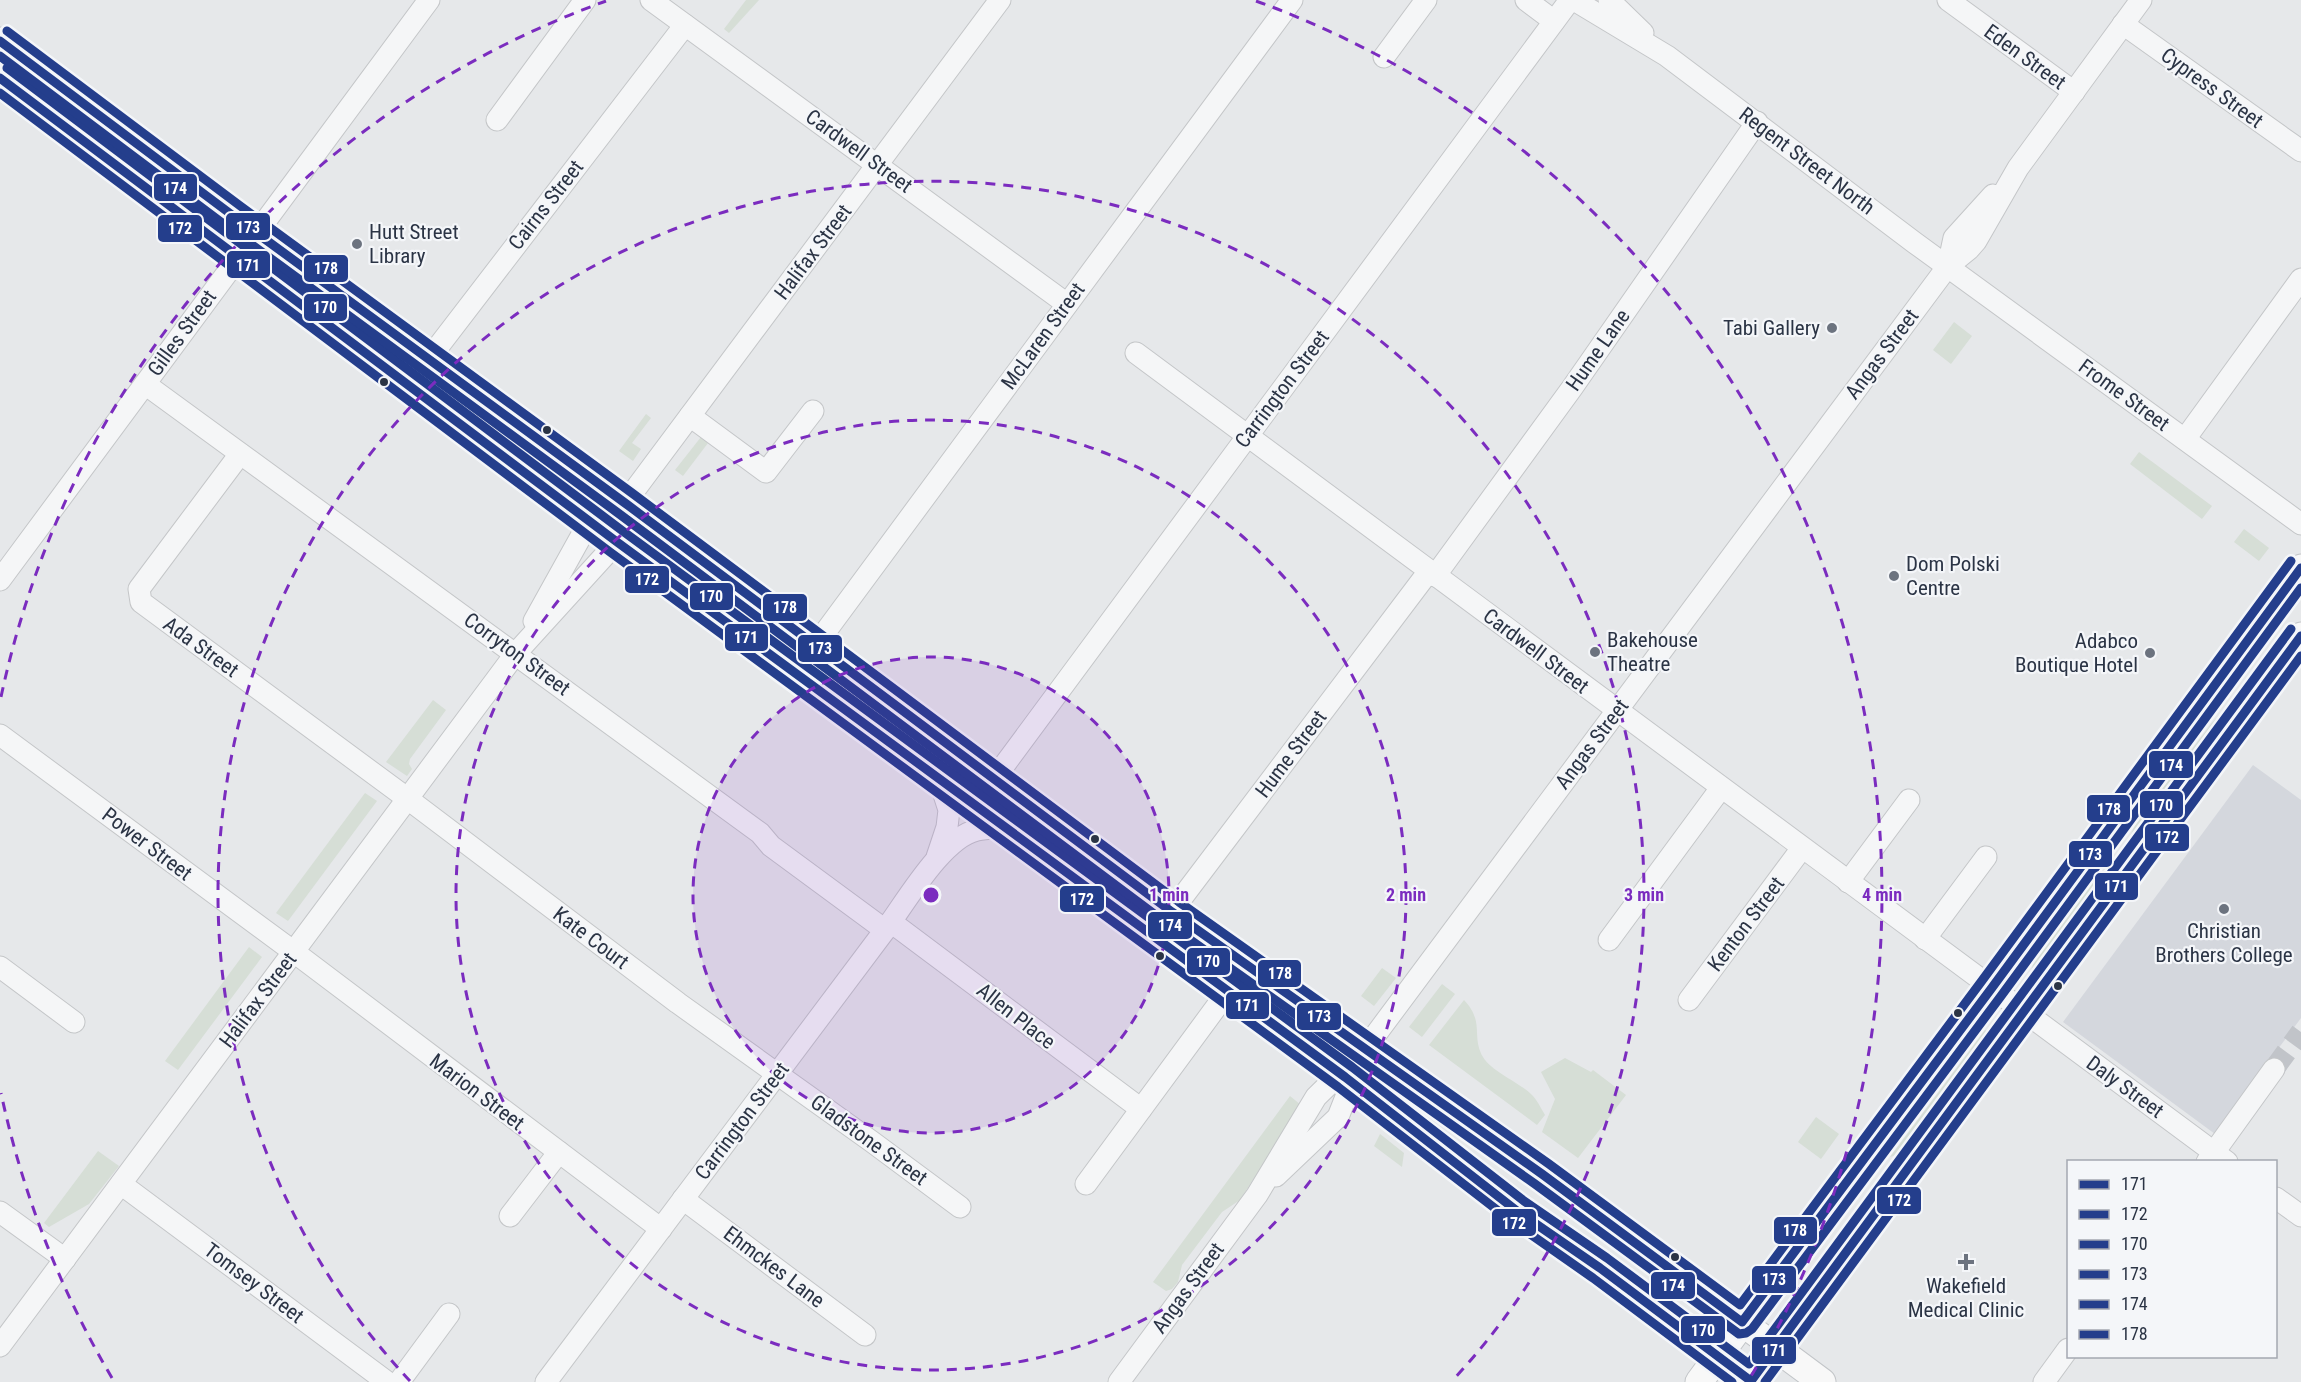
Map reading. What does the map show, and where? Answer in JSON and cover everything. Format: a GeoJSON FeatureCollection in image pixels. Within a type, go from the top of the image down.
{"type":"FeatureCollection","features":[{"type":"Feature","properties":{"kind":"main road"},"geometry":{"type":"LineString","coordinates":[[0,41],[256,234],[625,503],[1172,912],[1563,1190],[1822,1382]]}},
{"type":"Feature","properties":{"kind":"main road"},"geometry":{"type":"LineString","coordinates":[[0,78],[617,543],[1346,1078],[1538,1225],[1600,1268],[1751,1382],[2301,636]]}},
{"type":"Feature","properties":{"kind":"main road"},"geometry":{"type":"LineString","coordinates":[[1699,1382],[1992,989],[2301,568]]}},
{"type":"Feature","properties":{"kind":"main road"},"geometry":{"type":"LineString","coordinates":[[2097,846],[2129,869]]}},
{"type":"Feature","properties":{"kind":"main road"},"geometry":{"type":"LineString","coordinates":[[1538,1225],[1563,1190]]}},
{"type":"Feature","properties":{"kind":"street","name":"Gilles Street"},"geometry":{"type":"LineString","coordinates":[[0,580],[429,0]]}},
{"type":"Feature","properties":{"kind":"street"},"geometry":{"type":"LineString","coordinates":[[497,120],[585,0]]}},
{"type":"Feature","properties":{"kind":"street","name":"Cardwell Street"},"geometry":{"type":"LineString","coordinates":[[651,0],[1067,304]]}},
{"type":"Feature","properties":{"kind":"street","name":"Halifax Street"},"geometry":{"type":"LineString","coordinates":[[516,653],[590,522],[625,503],[1000,0]]}},
{"type":"Feature","properties":{"kind":"street","name":"McLaren Street"},"geometry":{"type":"LineString","coordinates":[[795,673],[1292,0]]}},
{"type":"Feature","properties":{"kind":"street"},"geometry":{"type":"LineString","coordinates":[[1384,57],[1426,0]]}},
{"type":"Feature","properties":{"kind":"street"},"geometry":{"type":"LineString","coordinates":[[1526,0],[1554,21]]}},
{"type":"Feature","properties":{"kind":"street","name":"Carrington Street"},"geometry":{"type":"LineString","coordinates":[[994,779],[1554,21],[1572,0]]}},
{"type":"Feature","properties":{"kind":"street","name":"Regent Street North"},"geometry":{"type":"LineString","coordinates":[[1572,0],[1667,56],[1948,266]]}},
{"type":"Feature","properties":{"kind":"street","name":"Regent Street North"},"geometry":{"type":"LineString","coordinates":[[1610,0],[1667,56]]}},
{"type":"Feature","properties":{"kind":"street","name":"Eden Street"},"geometry":{"type":"LineString","coordinates":[[1948,0],[2074,92]]}},
{"type":"Feature","properties":{"kind":"street","name":"Angas Street"},"geometry":{"type":"LineString","coordinates":[[1257,1194],[1338,1117],[1346,1078],[1365,1049],[1948,266],[1976,241],[2018,168],[2141,0]]}},
{"type":"Feature","properties":{"kind":"street","name":"Cypress Street"},"geometry":{"type":"LineString","coordinates":[[2123,24],[2301,151]]}},
{"type":"Feature","properties":{"kind":"street","name":"Cairns Street"},"geometry":{"type":"LineString","coordinates":[[408,386],[685,25]]}},
{"type":"Feature","properties":{"kind":"street","name":"Hume Lane"},"geometry":{"type":"LineString","coordinates":[[1432,573],[1572,388],[1757,122]]}},
{"type":"Feature","properties":{"kind":"street","name":"Frome Street"},"geometry":{"type":"LineString","coordinates":[[1948,266],[2301,525]]}},
{"type":"Feature","properties":{"kind":"street"},"geometry":{"type":"LineString","coordinates":[[2185,439],[2301,279]]}},
{"type":"Feature","properties":{"kind":"street","name":"Cardwell Street"},"geometry":{"type":"LineString","coordinates":[[1136,353],[2023,1012]]}},
{"type":"Feature","properties":{"kind":"street","name":"Corryton Street"},"geometry":{"type":"LineString","coordinates":[[145,384],[760,833],[771,846],[888,926]]}},
{"type":"Feature","properties":{"kind":"street"},"geometry":{"type":"LineString","coordinates":[[690,416],[766,472],[813,411]]}},
{"type":"Feature","properties":{"kind":"street","name":"Ada Street"},"geometry":{"type":"LineString","coordinates":[[240,454],[140,590],[141,602],[408,799]]}},
{"type":"Feature","properties":{"kind":"street","name":"Halifax Street"},"geometry":{"type":"LineString","coordinates":[[0,1347],[516,653],[617,543],[625,503]]}},
{"type":"Feature","properties":{"kind":"street","name":"Hume Street"},"geometry":{"type":"LineString","coordinates":[[1153,936],[1432,573]]}},
{"type":"Feature","properties":{"kind":"street","name":"Power Street"},"geometry":{"type":"LineString","coordinates":[[0,735],[294,952]]}},
{"type":"Feature","properties":{"kind":"street","name":"Carrington Street"},"geometry":{"type":"LineString","coordinates":[[546,1382],[778,1074],[936,858],[947,827],[949,810],[939,779]]}},
{"type":"Feature","properties":{"kind":"street"},"geometry":{"type":"LineString","coordinates":[[1609,940],[1721,788]]}},
{"type":"Feature","properties":{"kind":"street","name":"Kate Court"},"geometry":{"type":"LineString","coordinates":[[408,799],[659,989],[778,1074]]}},
{"type":"Feature","properties":{"kind":"street"},"geometry":{"type":"LineString","coordinates":[[1848,882],[1909,800]]}},
{"type":"Feature","properties":{"kind":"street","name":"Carrington Street"},"geometry":{"type":"LineString","coordinates":[[936,858],[961,838],[976,830],[1005,827]]}},
{"type":"Feature","properties":{"kind":"street","name":"Kenton Street"},"geometry":{"type":"LineString","coordinates":[[1689,1000],[1802,848]]}},
{"type":"Feature","properties":{"kind":"street"},"geometry":{"type":"LineString","coordinates":[[1925,939],[1986,857]]}},
{"type":"Feature","properties":{"kind":"street","name":"Allen Place"},"geometry":{"type":"LineString","coordinates":[[888,926],[1141,1109]]}},
{"type":"Feature","properties":{"kind":"street","name":"Marion Street"},"geometry":{"type":"LineString","coordinates":[[294,952],[661,1229]]}},
{"type":"Feature","properties":{"kind":"street"},"geometry":{"type":"LineString","coordinates":[[0,967],[74,1022]]}},
{"type":"Feature","properties":{"kind":"street"},"geometry":{"type":"LineString","coordinates":[[1086,1184],[1228,991]]}},
{"type":"Feature","properties":{"kind":"street","name":"Daly Street"},"geometry":{"type":"LineString","coordinates":[[2023,1012],[2216,1158]]}},
{"type":"Feature","properties":{"kind":"street"},"geometry":{"type":"LineString","coordinates":[[2216,1158],[2274,1069]]}},
{"type":"Feature","properties":{"kind":"street","name":"Gladstone Street"},"geometry":{"type":"LineString","coordinates":[[778,1074],[960,1207]]}},
{"type":"Feature","properties":{"kind":"street","name":"Angas Street"},"geometry":{"type":"LineString","coordinates":[[1119,1382],[1257,1194],[1316,1097],[1346,1078]]}},
{"type":"Feature","properties":{"kind":"street"},"geometry":{"type":"LineString","coordinates":[[510,1216],[559,1152]]}},
{"type":"Feature","properties":{"kind":"street","name":"Tomsey Street"},"geometry":{"type":"LineString","coordinates":[[121,1184],[387,1382]]}},
{"type":"Feature","properties":{"kind":"street","name":"Ehmckes Lane"},"geometry":{"type":"LineString","coordinates":[[683,1199],[865,1335]]}},
{"type":"Feature","properties":{"kind":"street"},"geometry":{"type":"LineString","coordinates":[[2277,1199],[2301,1216]]}},
{"type":"Feature","properties":{"kind":"street"},"geometry":{"type":"LineString","coordinates":[[0,1212],[65,1259]]}},
{"type":"Feature","properties":{"kind":"street"},"geometry":{"type":"LineString","coordinates":[[399,1382],[449,1314]]}},
{"type":"Feature","properties":{"kind":"street"},"geometry":{"type":"LineString","coordinates":[[2044,1382],[2067,1350]]}},
{"type":"Feature","properties":{"kind":"shaded area"},"geometry":{"type":"Polygon","coordinates":[[[746,0],[759,0],[729,33],[724,29],[746,0]]]}},
{"type":"Feature","properties":{"kind":"shaded area"},"geometry":{"type":"Polygon","coordinates":[[[1954,322],[1972,336],[1951,364],[1933,350],[1954,322]]]}},
{"type":"Feature","properties":{"kind":"shaded area"},"geometry":{"type":"Polygon","coordinates":[[[646,414],[651,418],[632,443],[641,449],[633,461],[619,451],[646,414]]]}},
{"type":"Feature","properties":{"kind":"shaded area"},"geometry":{"type":"Polygon","coordinates":[[[701,437],[708,443],[683,476],[675,470],[701,437]]]}},
{"type":"Feature","properties":{"kind":"shaded area"},"geometry":{"type":"Polygon","coordinates":[[[2139,452],[2212,506],[2202,519],[2130,464],[2139,452]]]}},
{"type":"Feature","properties":{"kind":"shaded area"},"geometry":{"type":"Polygon","coordinates":[[[2244,529],[2269,548],[2259,561],[2234,542],[2244,529]]]}},
{"type":"Feature","properties":{"kind":"shaded area"},"geometry":{"type":"Polygon","coordinates":[[[2242,690],[2247,694],[2131,844],[2128,841],[2135,825],[2211,724],[2242,690]]]}},
{"type":"Feature","properties":{"kind":"shaded area"},"geometry":{"type":"Polygon","coordinates":[[[433,700],[446,710],[410,759],[409,764],[412,769],[407,776],[386,762],[433,700]]]}},
{"type":"Feature","properties":{"kind":"shaded area","name":"Christian Brothers College"},"geometry":{"type":"Polygon","coordinates":[[[2253,765],[2301,800],[2301,1018],[2215,1134],[2063,1022],[2253,765]]]}},
{"type":"Feature","properties":{"kind":"shaded area"},"geometry":{"type":"Polygon","coordinates":[[[968,776],[1001,800],[993,810],[961,786],[968,776]]]}},
{"type":"Feature","properties":{"kind":"shaded area"},"geometry":{"type":"Polygon","coordinates":[[[365,793],[377,801],[288,921],[276,913],[365,793]]]}},
{"type":"Feature","properties":{"kind":"shaded area"},"geometry":{"type":"Polygon","coordinates":[[[2104,872],[2109,875],[2035,974],[2031,971],[2034,961],[2095,878],[2104,872]]]}},
{"type":"Feature","properties":{"kind":"shaded area"},"geometry":{"type":"Polygon","coordinates":[[[249,947],[262,957],[178,1070],[165,1061],[249,947]]]}},
{"type":"Feature","properties":{"kind":"shaded area"},"geometry":{"type":"Polygon","coordinates":[[[1382,968],[1396,978],[1374,1006],[1361,996],[1382,968]]]}},
{"type":"Feature","properties":{"kind":"shaded area"},"geometry":{"type":"Polygon","coordinates":[[[1442,984],[1455,994],[1422,1037],[1409,1027],[1442,984]]]}},
{"type":"Feature","properties":{"kind":"shaded area"},"geometry":{"type":"Polygon","coordinates":[[[1464,1000],[1474,1015],[1483,1057],[1534,1097],[1545,1115],[1537,1125],[1429,1045],[1464,1000]]]}},
{"type":"Feature","properties":{"kind":"shaded area"},"geometry":{"type":"Polygon","coordinates":[[[1985,1030],[1991,1034],[1903,1153],[1890,1157],[1985,1030]]]}},
{"type":"Feature","properties":{"kind":"shaded area"},"geometry":{"type":"Polygon","coordinates":[[[1565,1058],[1591,1072],[1593,1070],[1626,1095],[1578,1158],[1542,1132],[1555,1099],[1541,1072],[1565,1058]]]}},
{"type":"Feature","properties":{"kind":"shaded area"},"geometry":{"type":"Polygon","coordinates":[[[1290,1096],[1301,1105],[1240,1200],[1222,1212],[1182,1265],[1178,1282],[1172,1289],[1166,1291],[1153,1282],[1290,1096]]]}},
{"type":"Feature","properties":{"kind":"shaded area"},"geometry":{"type":"Polygon","coordinates":[[[1816,1117],[1839,1134],[1821,1159],[1798,1142],[1816,1117]]]}},
{"type":"Feature","properties":{"kind":"shaded area"},"geometry":{"type":"Polygon","coordinates":[[[1380,1134],[1404,1153],[1402,1167],[1374,1146],[1380,1134]]]}},
{"type":"Feature","properties":{"kind":"shaded area"},"geometry":{"type":"Polygon","coordinates":[[[98,1151],[119,1166],[89,1204],[49,1227],[44,1223],[98,1151]]]}},
{"type":"Feature","properties":{"kind":"tunnel"},"geometry":{"type":"LineString","coordinates":[[2274,1069],[2301,1032]]}},
{"type":"Feature","properties":{"kind":"transit line","name":"178"},"geometry":{"type":"LineString","coordinates":[[7,31],[239,205],[632,493],[1179,902],[1549,1164],[1740,1305],[2291,561]]}},
{"type":"Feature","properties":{"kind":"transit line","name":"173"},"geometry":{"type":"LineString","coordinates":[[0,41],[232,215],[625,503],[1172,912],[1542,1174],[1742,1322],[2301,568]]}},
{"type":"Feature","properties":{"kind":"transit line","name":"174"},"geometry":{"type":"LineString","coordinates":[[0,56],[225,225],[618,513],[1165,922],[1535,1184],[1739,1334],[1752,1329],[2001,996],[2301,588]]}},
{"type":"Feature","properties":{"kind":"transit line","name":"170"},"geometry":{"type":"LineString","coordinates":[[7,68],[624,532],[1352,1067],[1524,1201],[1607,1258],[1749,1364],[2291,629]]}},
{"type":"Feature","properties":{"kind":"transit line","name":"171"},"geometry":{"type":"LineString","coordinates":[[0,78],[617,542],[1345,1077],[1517,1211],[1600,1268],[1751,1381],[2301,636]]}},
{"type":"Feature","properties":{"kind":"transit line","name":"172"},"geometry":{"type":"LineString","coordinates":[[0,93],[610,552],[1338,1087],[1510,1220],[1593,1278],[1732,1382]]}},
{"type":"Feature","properties":{"kind":"transit line","name":"172"},"geometry":{"type":"LineString","coordinates":[[1765,1382],[2301,656]]}},
{"type":"Feature","properties":{"kind":"place","name":"Hutt Street Library"},"geometry":{"type":"Point","coordinates":[357,244]}},
{"type":"Feature","properties":{"kind":"place","name":"Tabi Gallery"},"geometry":{"type":"Point","coordinates":[1832,328]}},
{"type":"Feature","properties":{"kind":"place","name":"Dom Polski Centre"},"geometry":{"type":"Point","coordinates":[1894,576]}},
{"type":"Feature","properties":{"kind":"place","name":"Bakehouse Theatre"},"geometry":{"type":"Point","coordinates":[1595,652]}},
{"type":"Feature","properties":{"kind":"place","name":"Adabco Boutique Hotel"},"geometry":{"type":"Point","coordinates":[2150,653]}},
{"type":"Feature","properties":{"kind":"place","name":"Christian Brothers College"},"geometry":{"type":"Point","coordinates":[2224,909]}},
{"type":"Feature","properties":{"kind":"place","name":"Wakefield Medical Clinic"},"geometry":{"type":"Point","coordinates":[1966,1262]}}]}
